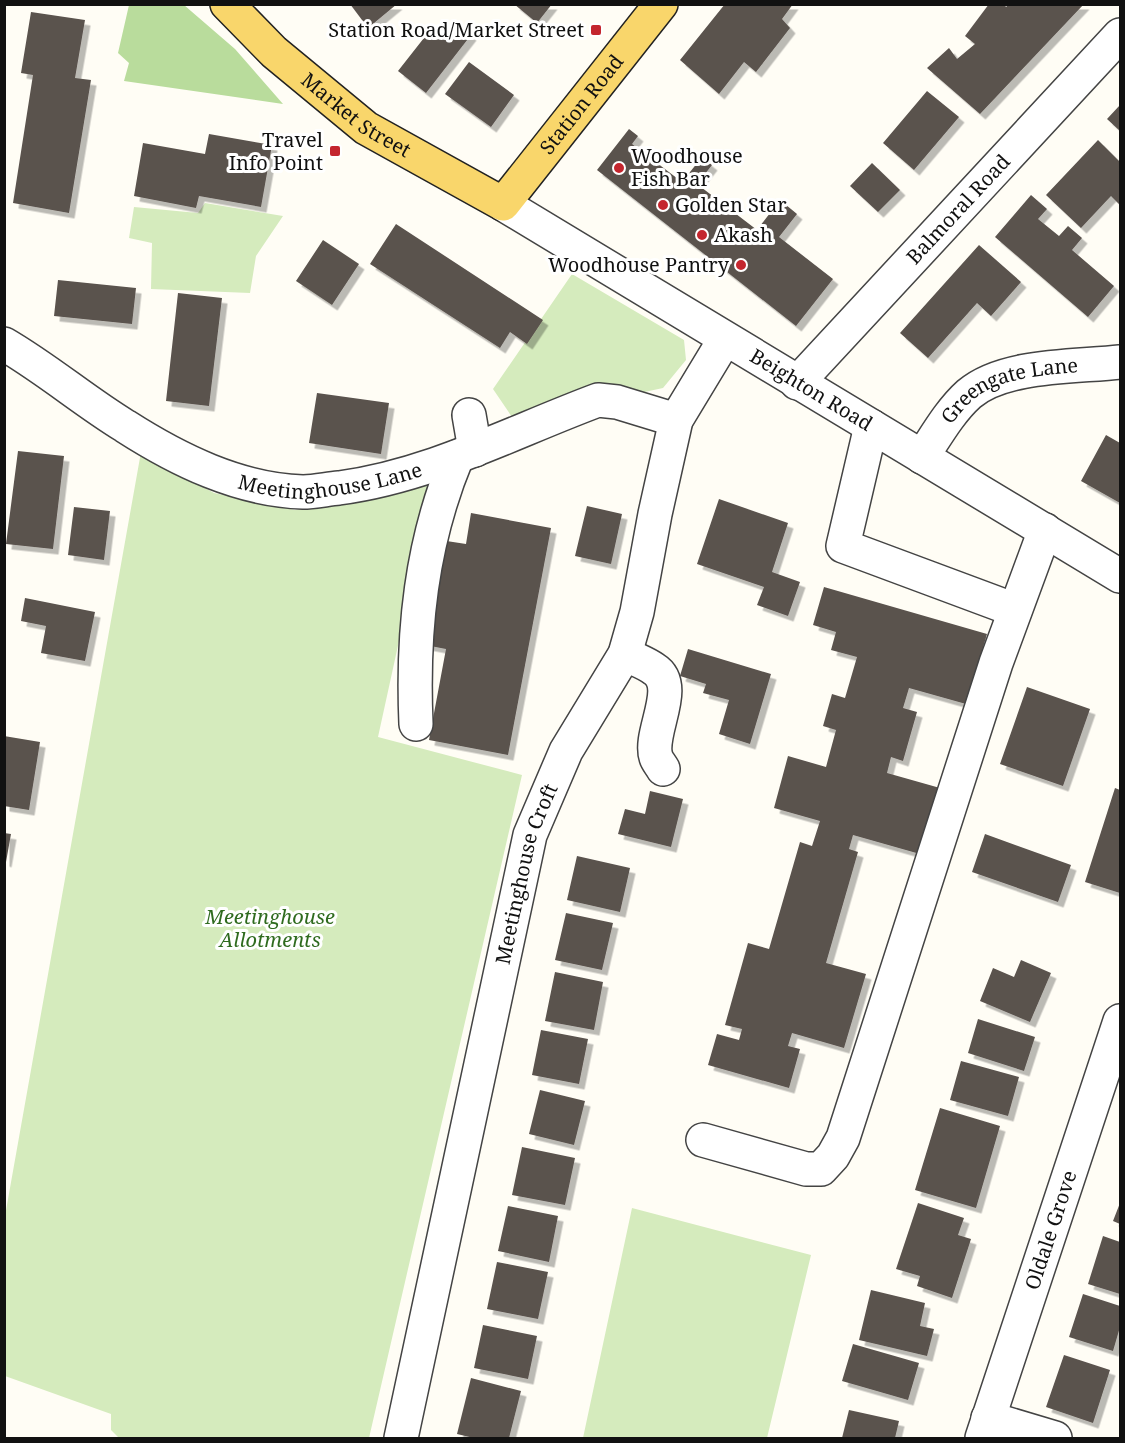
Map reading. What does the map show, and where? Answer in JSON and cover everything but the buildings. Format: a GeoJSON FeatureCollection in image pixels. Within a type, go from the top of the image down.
{"type":"FeatureCollection","features":[{"type":"Feature","properties":{"kind":"main road","name":"Market Street"},"geometry":{"type":"LineString","coordinates":[[227,4],[274,52],[366,128],[503,204]]}},
{"type":"Feature","properties":{"kind":"main road","name":"Station Road"},"geometry":{"type":"LineString","coordinates":[[503,204],[661,4]]}},
{"type":"Feature","properties":{"kind":"street","name":"Balmoral Road"},"geometry":{"type":"LineString","coordinates":[[797,383],[1120,35]]}},
{"type":"Feature","properties":{"kind":"street","name":"Beighton Road"},"geometry":{"type":"LineString","coordinates":[[503,204],[1120,576]]}},
{"type":"Feature","properties":{"kind":"street","name":"Meetinghouse Croft"},"geometry":{"type":"LineString","coordinates":[[401,1438],[530,835],[566,751],[625,654],[637,612],[655,514],[676,420],[725,339]]}},
{"type":"Feature","properties":{"kind":"street","name":"Meetinghouse Lane"},"geometry":{"type":"LineString","coordinates":[[4,344],[125,426],[175,454],[224,477],[268,488],[305,492],[368,484],[466,453],[597,400],[617,402],[676,420]]}},
{"type":"Feature","properties":{"kind":"street","name":"Greengate Lane"},"geometry":{"type":"LineString","coordinates":[[922,457],[969,394],[997,379],[1026,372],[1120,362]]}},
{"type":"Feature","properties":{"kind":"street"},"geometry":{"type":"LineString","coordinates":[[417,724],[414,639],[427,551],[446,482],[466,453],[470,415]]}},
{"type":"Feature","properties":{"kind":"street"},"geometry":{"type":"LineString","coordinates":[[871,426],[843,546],[1015,610]]}},
{"type":"Feature","properties":{"kind":"street"},"geometry":{"type":"LineString","coordinates":[[704,1140],[806,1168],[821,1168],[833,1156],[846,1127],[1015,610],[1045,530]]}},
{"type":"Feature","properties":{"kind":"street"},"geometry":{"type":"LineString","coordinates":[[625,654],[656,669],[663,677],[665,700],[656,737],[656,756],[663,769]]}},
{"type":"Feature","properties":{"kind":"street","name":"Oldale Grove"},"geometry":{"type":"LineString","coordinates":[[985,1428],[1120,1021]]}},
{"type":"Feature","properties":{"kind":"street"},"geometry":{"type":"LineString","coordinates":[[985,1428],[1055,1438]]}},
{"type":"Feature","properties":{"kind":"green space"},"geometry":{"type":"Polygon","coordinates":[[[129,5],[184,5],[235,49],[283,104],[124,81],[129,63],[118,53],[129,5]]]}},
{"type":"Feature","properties":{"kind":"green space"},"geometry":{"type":"Polygon","coordinates":[[[205,203],[283,216],[256,256],[250,293],[151,289],[152,243],[129,238],[134,207],[198,213],[205,203]]]}},
{"type":"Feature","properties":{"kind":"green space"},"geometry":{"type":"Polygon","coordinates":[[[572,274],[684,340],[686,360],[663,388],[514,420],[493,389],[572,274]]]}},
{"type":"Feature","properties":{"kind":"green space","name":"Meetinghouse Allotments"},"geometry":{"type":"Polygon","coordinates":[[[141,452],[214,493],[295,510],[434,481],[378,737],[522,775],[369,1438],[119,1438],[111,1430],[111,1414],[5,1376],[5,1216],[141,452]]]}},
{"type":"Feature","properties":{"kind":"green space"},"geometry":{"type":"Polygon","coordinates":[[[632,1208],[811,1255],[767,1438],[583,1438],[632,1208]]]}},
{"type":"Feature","properties":{"kind":"place","name":"Station Road/Market Street"},"geometry":{"type":"Point","coordinates":[596,30]}},
{"type":"Feature","properties":{"kind":"place","name":"Travel Info Point"},"geometry":{"type":"Point","coordinates":[335,151]}},
{"type":"Feature","properties":{"kind":"place","name":"Woodhouse Fish Bar"},"geometry":{"type":"Point","coordinates":[619,168]}},
{"type":"Feature","properties":{"kind":"place","name":"Golden Star"},"geometry":{"type":"Point","coordinates":[663,205]}},
{"type":"Feature","properties":{"kind":"place","name":"Akash"},"geometry":{"type":"Point","coordinates":[702,235]}},
{"type":"Feature","properties":{"kind":"place","name":"Woodhouse Pantry"},"geometry":{"type":"Point","coordinates":[741,265]}}]}
